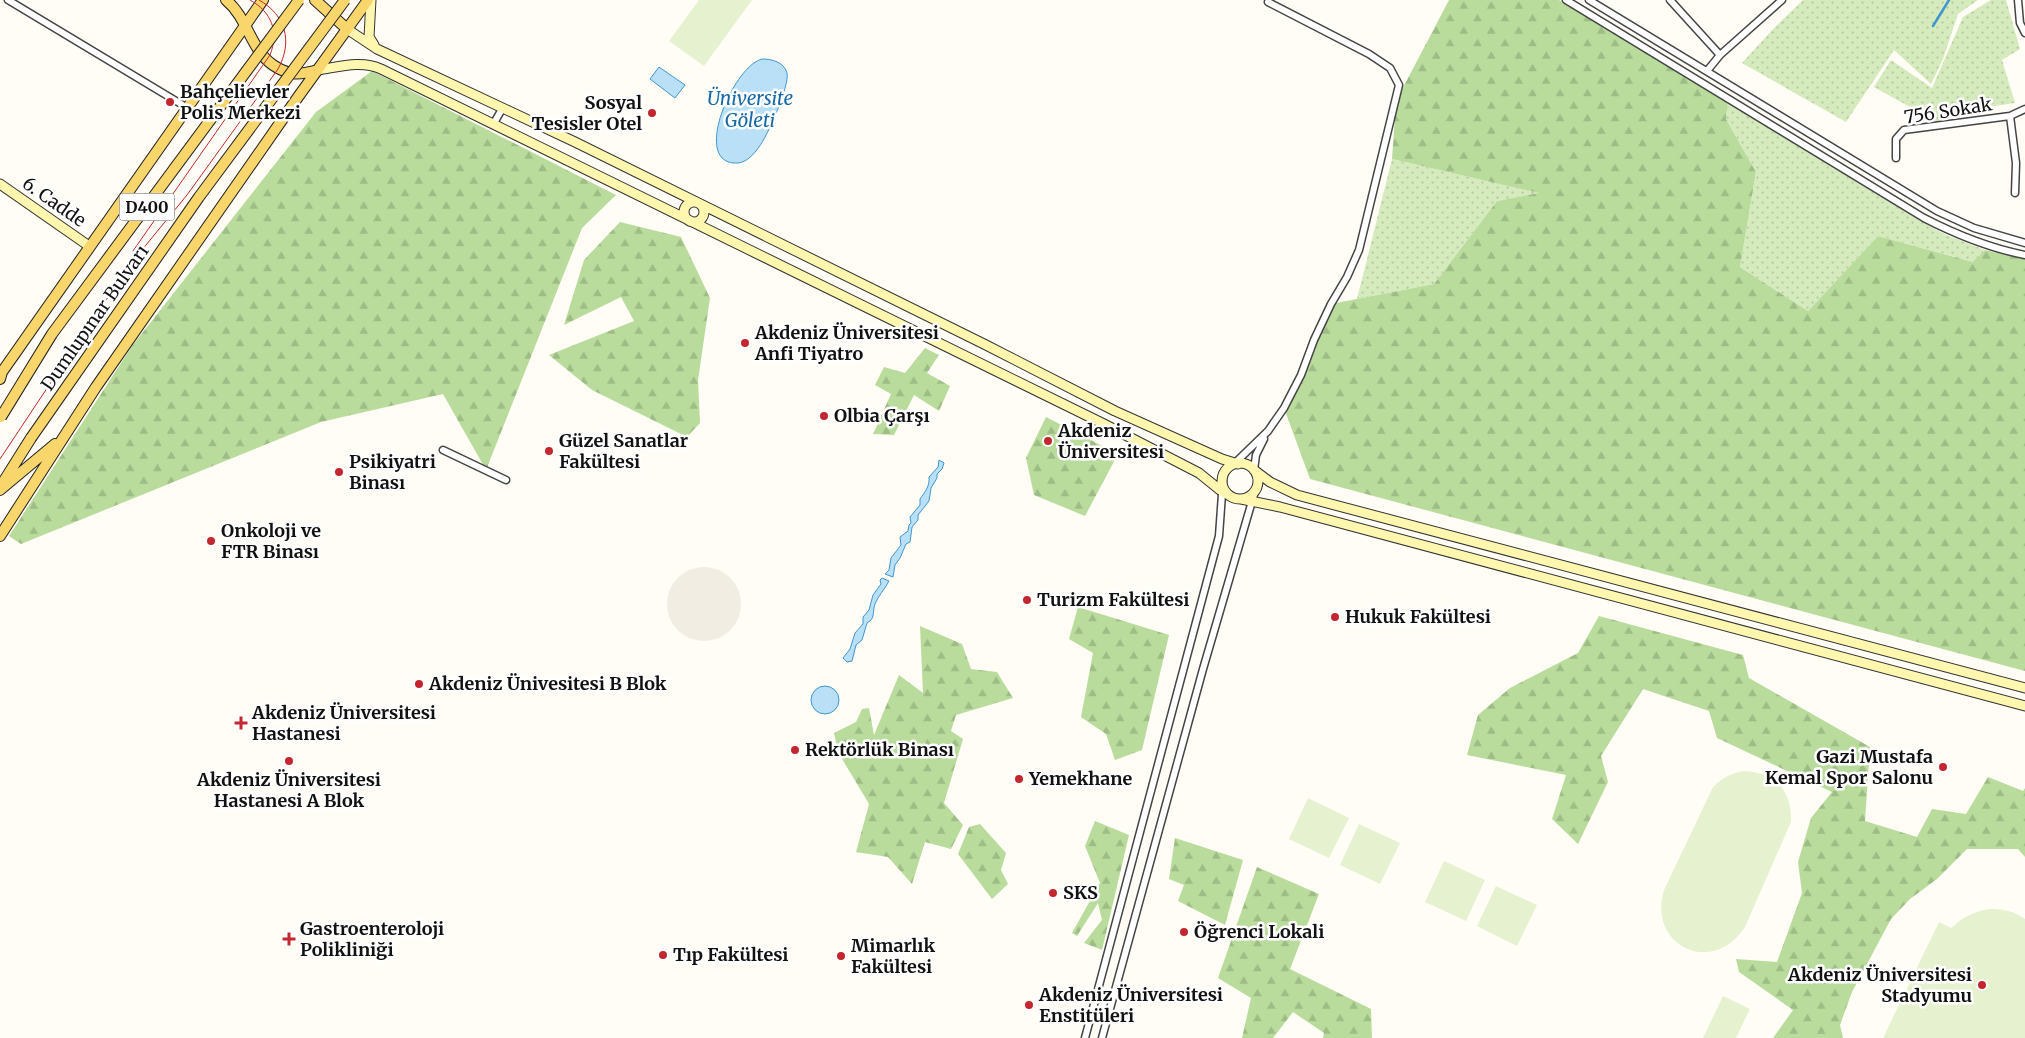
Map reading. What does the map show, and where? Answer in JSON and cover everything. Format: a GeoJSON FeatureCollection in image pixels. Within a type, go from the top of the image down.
{"type":"FeatureCollection","features":[{"type":"Feature","properties":{"kind":"main road"},"geometry":{"type":"LineString","coordinates":[[226,0],[246,25],[255,48],[261,56],[278,69],[301,75],[318,70]]}},
{"type":"Feature","properties":{"kind":"main road"},"geometry":{"type":"LineString","coordinates":[[1,375],[186,107],[263,0]]}},
{"type":"Feature","properties":{"kind":"main road","name":"Dumlupınar Bulvarı"},"geometry":{"type":"LineString","coordinates":[[0,418],[52,334],[299,0]]}},
{"type":"Feature","properties":{"kind":"main road"},"geometry":{"type":"LineString","coordinates":[[315,0],[347,29]]}},
{"type":"Feature","properties":{"kind":"main road","name":"Dumlupınar Bulvarı"},"geometry":{"type":"LineString","coordinates":[[0,488],[31,438],[193,205],[345,0]]}},
{"type":"Feature","properties":{"kind":"main road"},"geometry":{"type":"LineString","coordinates":[[0,536],[96,387],[369,0]]}},
{"type":"Feature","properties":{"kind":"main road"},"geometry":{"type":"LineString","coordinates":[[0,488],[64,436]]}},
{"type":"Feature","properties":{"kind":"street"},"geometry":{"type":"LineString","coordinates":[[8,0],[186,107]]}},
{"type":"Feature","properties":{"kind":"street"},"geometry":{"type":"LineString","coordinates":[[369,0],[369,37],[377,49]]}},
{"type":"Feature","properties":{"kind":"street"},"geometry":{"type":"LineString","coordinates":[[1566,0],[1924,218],[1983,245],[2025,255]]}},
{"type":"Feature","properties":{"kind":"street"},"geometry":{"type":"LineString","coordinates":[[1589,0],[1938,211],[1974,228],[2025,243]]}},
{"type":"Feature","properties":{"kind":"street"},"geometry":{"type":"LineString","coordinates":[[1670,0],[1720,55]]}},
{"type":"Feature","properties":{"kind":"street"},"geometry":{"type":"LineString","coordinates":[[1707,71],[1720,55],[1782,0]]}},
{"type":"Feature","properties":{"kind":"street"},"geometry":{"type":"LineString","coordinates":[[2018,0],[2020,23],[2025,33]]}},
{"type":"Feature","properties":{"kind":"street"},"geometry":{"type":"LineString","coordinates":[[1102,1038],[1203,669],[1258,480],[1254,470],[1256,455],[1301,375],[1326,313],[1347,277],[1359,250],[1399,85],[1390,68],[1369,54],[1268,2]]}},
{"type":"Feature","properties":{"kind":"street"},"geometry":{"type":"LineString","coordinates":[[347,29],[377,49],[575,142],[984,344],[1115,412],[1222,459],[1250,466],[1270,482],[1297,495],[2025,688]]}},
{"type":"Feature","properties":{"kind":"street"},"geometry":{"type":"LineString","coordinates":[[318,70],[359,64],[374,66],[494,123],[1104,424],[1199,473],[1230,496],[2025,706]]}},
{"type":"Feature","properties":{"kind":"street"},"geometry":{"type":"LineString","coordinates":[[494,123],[502,109]]}},
{"type":"Feature","properties":{"kind":"street","name":"756 Sokak"},"geometry":{"type":"LineString","coordinates":[[1896,158],[1896,139],[1904,130],[2010,116],[2025,109]]}},
{"type":"Feature","properties":{"kind":"street"},"geometry":{"type":"LineString","coordinates":[[2010,116],[2016,162],[2015,193]]}},
{"type":"Feature","properties":{"kind":"street","name":"6. Cadde"},"geometry":{"type":"LineString","coordinates":[[0,184],[89,246]]}},
{"type":"Feature","properties":{"kind":"street"},"geometry":{"type":"LineString","coordinates":[[690,203],[698,203],[703,209],[703,216],[697,222],[690,221],[684,216],[685,208],[690,203]]}},
{"type":"Feature","properties":{"kind":"street"},"geometry":{"type":"LineString","coordinates":[[1084,1038],[1219,536],[1223,480],[1228,469],[1236,464],[1268,431]]}},
{"type":"Feature","properties":{"kind":"street"},"geometry":{"type":"LineString","coordinates":[[443,450],[506,480]]}},
{"type":"Feature","properties":{"kind":"street"},"geometry":{"type":"LineString","coordinates":[[1223,480],[1223,486],[1230,496]]}},
{"type":"Feature","properties":{"kind":"street"},"geometry":{"type":"LineString","coordinates":[[1241,499],[1252,495],[1255,491]]}},
{"type":"Feature","properties":{"kind":"green space"},"geometry":{"type":"Polygon","coordinates":[[[699,0],[752,0],[704,66],[669,41],[699,0]]]}},
{"type":"Feature","properties":{"kind":"green space"},"geometry":{"type":"Polygon","coordinates":[[[1449,0],[1559,0],[1728,102],[1726,119],[1756,172],[1740,267],[1808,311],[1878,236],[1973,262],[1985,250],[2025,259],[2025,671],[1310,479],[1284,408],[1331,304],[1434,284],[1497,201],[1539,193],[1392,159],[1396,101],[1449,0]]]}},
{"type":"Feature","properties":{"kind":"green space"},"geometry":{"type":"Polygon","coordinates":[[[1803,0],[1978,0],[1958,14],[1943,59],[1931,84],[1894,50],[1846,122],[1742,63],[1803,0]]]}},
{"type":"Feature","properties":{"kind":"green space"},"geometry":{"type":"Polygon","coordinates":[[[1991,0],[2006,0],[2020,49],[2002,60],[2015,103],[1967,110],[1937,122],[1874,87],[1891,60],[1932,88],[1963,17],[1991,0]]]}},
{"type":"Feature","properties":{"kind":"green space"},"geometry":{"type":"Polygon","coordinates":[[[372,71],[616,195],[582,228],[486,470],[443,394],[321,422],[21,544],[9,536],[132,346],[316,112],[372,71]]]}},
{"type":"Feature","properties":{"kind":"green space"},"geometry":{"type":"Polygon","coordinates":[[[1728,102],[1926,224],[1944,234],[1985,250],[1974,262],[1878,236],[1808,311],[1740,267],[1756,172],[1726,119],[1728,102]]]}},
{"type":"Feature","properties":{"kind":"green space"},"geometry":{"type":"Polygon","coordinates":[[[1392,159],[1541,193],[1497,201],[1434,284],[1357,299],[1392,159]]]}},
{"type":"Feature","properties":{"kind":"green space"},"geometry":{"type":"Polygon","coordinates":[[[620,222],[681,237],[710,298],[698,380],[700,423],[687,437],[592,390],[549,355],[634,321],[621,297],[564,325],[584,260],[620,222]]]}},
{"type":"Feature","properties":{"kind":"green space"},"geometry":{"type":"Polygon","coordinates":[[[925,348],[939,355],[927,373],[950,386],[939,411],[914,395],[894,435],[873,434],[891,394],[875,385],[884,367],[905,373],[925,348]]]}},
{"type":"Feature","properties":{"kind":"green space"},"geometry":{"type":"Polygon","coordinates":[[[1046,417],[1118,454],[1085,516],[1034,495],[1026,458],[1046,417]]]}},
{"type":"Feature","properties":{"kind":"green space"},"geometry":{"type":"Polygon","coordinates":[[[1078,607],[1169,635],[1142,750],[1115,760],[1106,734],[1081,717],[1093,653],[1069,639],[1078,607]]]}},
{"type":"Feature","properties":{"kind":"green space"},"geometry":{"type":"Polygon","coordinates":[[[1599,616],[1743,655],[1749,678],[1870,747],[1865,821],[1917,837],[1932,809],[1966,814],[1988,777],[2023,791],[2025,788],[2025,857],[2018,849],[1967,849],[1937,879],[1910,899],[1891,919],[1852,992],[1840,1025],[1843,1038],[1773,1038],[1793,1010],[1739,972],[1736,959],[1777,962],[1802,893],[1798,862],[1811,818],[1832,792],[1717,738],[1709,711],[1643,689],[1601,756],[1608,782],[1578,844],[1552,819],[1566,775],[1467,755],[1478,715],[1510,688],[1578,653],[1599,616]]]}},
{"type":"Feature","properties":{"kind":"green space"},"geometry":{"type":"Polygon","coordinates":[[[920,626],[962,644],[971,669],[997,672],[1013,698],[956,715],[951,731],[963,739],[944,803],[963,825],[951,849],[925,842],[912,884],[888,857],[856,852],[869,804],[838,752],[834,733],[856,722],[862,709],[869,708],[874,735],[899,675],[923,693],[920,626]]]}},
{"type":"Feature","properties":{"kind":"green space"},"geometry":{"type":"Polygon","coordinates":[[[1743,771],[1764,775],[1773,779],[1779,785],[1785,792],[1788,801],[1791,811],[1791,822],[1745,927],[1732,942],[1716,950],[1701,952],[1686,948],[1674,940],[1665,926],[1661,910],[1664,890],[1713,787],[1726,777],[1743,771]]]}},
{"type":"Feature","properties":{"kind":"green space"},"geometry":{"type":"Polygon","coordinates":[[[1308,798],[1349,818],[1329,858],[1289,839],[1308,798]]]}},
{"type":"Feature","properties":{"kind":"green space"},"geometry":{"type":"Polygon","coordinates":[[[1095,821],[1129,835],[1102,950],[1084,943],[1102,920],[1098,903],[1077,936],[1072,933],[1100,883],[1085,846],[1095,821]]]}},
{"type":"Feature","properties":{"kind":"green space"},"geometry":{"type":"Polygon","coordinates":[[[980,824],[1006,853],[1001,870],[1008,884],[992,899],[958,854],[969,827],[980,824]]]}},
{"type":"Feature","properties":{"kind":"green space"},"geometry":{"type":"Polygon","coordinates":[[[1359,824],[1400,843],[1380,884],[1340,865],[1359,824]]]}},
{"type":"Feature","properties":{"kind":"green space"},"geometry":{"type":"Polygon","coordinates":[[[1175,838],[1243,860],[1225,925],[1178,901],[1184,885],[1169,879],[1175,838]]]}},
{"type":"Feature","properties":{"kind":"green space"},"geometry":{"type":"Polygon","coordinates":[[[1444,861],[1485,880],[1466,921],[1425,902],[1444,861]]]}},
{"type":"Feature","properties":{"kind":"green space"},"geometry":{"type":"Polygon","coordinates":[[[1257,867],[1319,894],[1290,969],[1371,1009],[1372,1038],[1323,1038],[1324,1033],[1293,1012],[1273,1038],[1242,1038],[1251,998],[1218,978],[1257,867]]]}},
{"type":"Feature","properties":{"kind":"green space"},"geometry":{"type":"Polygon","coordinates":[[[1496,886],[1537,905],[1517,946],[1477,926],[1496,886]]]}},
{"type":"Feature","properties":{"kind":"green space"},"geometry":{"type":"Polygon","coordinates":[[[1989,909],[2008,911],[2025,919],[2025,1038],[1883,1038],[1939,922],[1951,928],[1969,916],[1989,909]]]}},
{"type":"Feature","properties":{"kind":"green space"},"geometry":{"type":"Polygon","coordinates":[[[1723,996],[1750,1009],[1736,1038],[1703,1038],[1723,996]]]}},
{"type":"Feature","properties":{"kind":"shaded area"},"geometry":{"type":"Polygon","coordinates":[[[704,567],[725,573],[735,583],[741,604],[735,625],[725,635],[704,641],[683,635],[673,625],[667,604],[673,583],[683,573],[704,567]]]}},
{"type":"Feature","properties":{"kind":"water","name":"Üniversite Göleti"},"geometry":{"type":"Polygon","coordinates":[[[762,59],[777,62],[783,66],[787,73],[782,99],[767,133],[753,155],[738,163],[724,160],[717,149],[717,133],[721,115],[739,79],[751,66],[762,59]]]}},
{"type":"Feature","properties":{"kind":"water"},"geometry":{"type":"Polygon","coordinates":[[[659,67],[685,85],[675,98],[650,79],[659,67]]]}},
{"type":"Feature","properties":{"kind":"water"},"geometry":{"type":"Polygon","coordinates":[[[939,460],[944,463],[942,469],[937,474],[937,478],[931,488],[929,501],[918,515],[918,520],[912,527],[910,542],[906,544],[895,565],[893,577],[885,574],[889,570],[891,558],[901,545],[900,537],[908,531],[911,523],[910,517],[920,505],[920,499],[928,486],[929,477],[938,467],[939,460]]]}},
{"type":"Feature","properties":{"kind":"water"},"geometry":{"type":"Polygon","coordinates":[[[882,578],[889,581],[876,601],[873,617],[867,623],[862,640],[856,645],[852,661],[847,662],[843,658],[850,649],[855,633],[863,624],[863,617],[869,610],[873,595],[881,584],[880,580],[882,578]]]}},
{"type":"Feature","properties":{"kind":"water"},"geometry":{"type":"Polygon","coordinates":[[[825,686],[835,690],[839,700],[835,710],[825,714],[815,710],[811,700],[815,690],[825,686]]]}},
{"type":"Feature","properties":{"kind":"waterway"},"geometry":{"type":"LineString","coordinates":[[1933,26],[1949,0]]}},
{"type":"Feature","properties":{"kind":"tram line"},"geometry":{"type":"LineString","coordinates":[[133,251],[270,55],[274,38],[272,23],[264,10],[250,0]]}},
{"type":"Feature","properties":{"kind":"tram line"},"geometry":{"type":"LineString","coordinates":[[0,459],[137,256],[187,195],[278,69],[285,49],[286,39],[284,30],[281,21],[275,13],[259,0]]}},
{"type":"Feature","properties":{"kind":"place","name":"Bahçelievler Polis Merkezi"},"geometry":{"type":"Point","coordinates":[170,102]}},
{"type":"Feature","properties":{"kind":"place","name":"Sosyal Tesisler Otel"},"geometry":{"type":"Point","coordinates":[652,113]}},
{"type":"Feature","properties":{"kind":"place","name":"Akdeniz Üniversitesi Anfi Tiyatro"},"geometry":{"type":"Point","coordinates":[745,343]}},
{"type":"Feature","properties":{"kind":"place","name":"Olbia Çarşı"},"geometry":{"type":"Point","coordinates":[824,416]}},
{"type":"Feature","properties":{"kind":"place","name":"Akdeniz Üniversitesi"},"geometry":{"type":"Point","coordinates":[1048,441]}},
{"type":"Feature","properties":{"kind":"place","name":"Güzel Sanatlar Fakültesi"},"geometry":{"type":"Point","coordinates":[549,451]}},
{"type":"Feature","properties":{"kind":"place","name":"Psikiyatri Binası"},"geometry":{"type":"Point","coordinates":[339,472]}},
{"type":"Feature","properties":{"kind":"place","name":"Onkoloji ve FTR Binası"},"geometry":{"type":"Point","coordinates":[211,541]}},
{"type":"Feature","properties":{"kind":"place","name":"Turizm Fakültesi"},"geometry":{"type":"Point","coordinates":[1027,600]}},
{"type":"Feature","properties":{"kind":"place","name":"Hukuk Fakültesi"},"geometry":{"type":"Point","coordinates":[1335,617]}},
{"type":"Feature","properties":{"kind":"place","name":"Akdeniz Ünivesitesi B Blok"},"geometry":{"type":"Point","coordinates":[419,684]}},
{"type":"Feature","properties":{"kind":"place","name":"Akdeniz Üniversitesi Hastanesi"},"geometry":{"type":"Point","coordinates":[241,723]}},
{"type":"Feature","properties":{"kind":"place","name":"Rektörlük Binası"},"geometry":{"type":"Point","coordinates":[795,750]}},
{"type":"Feature","properties":{"kind":"place","name":"Akdeniz Üniversitesi Hastanesi A Blok"},"geometry":{"type":"Point","coordinates":[289,761]}},
{"type":"Feature","properties":{"kind":"place","name":"Gazi Mustafa Kemal Spor Salonu"},"geometry":{"type":"Point","coordinates":[1943,767]}},
{"type":"Feature","properties":{"kind":"place","name":"Yemekhane"},"geometry":{"type":"Point","coordinates":[1019,779]}},
{"type":"Feature","properties":{"kind":"place","name":"SKS"},"geometry":{"type":"Point","coordinates":[1053,893]}},
{"type":"Feature","properties":{"kind":"place","name":"Öğrenci Lokali"},"geometry":{"type":"Point","coordinates":[1184,932]}},
{"type":"Feature","properties":{"kind":"place","name":"Gastroenteroloji Polikliniği"},"geometry":{"type":"Point","coordinates":[289,939]}},
{"type":"Feature","properties":{"kind":"place","name":"Tıp Fakültesi"},"geometry":{"type":"Point","coordinates":[663,955]}},
{"type":"Feature","properties":{"kind":"place","name":"Mimarlık Fakültesi"},"geometry":{"type":"Point","coordinates":[841,956]}},
{"type":"Feature","properties":{"kind":"place","name":"Akdeniz Üniversitesi Stadyumu"},"geometry":{"type":"Point","coordinates":[1982,985]}},
{"type":"Feature","properties":{"kind":"place","name":"Akdeniz Üniversitesi Enstitüleri"},"geometry":{"type":"Point","coordinates":[1029,1005]}}]}
